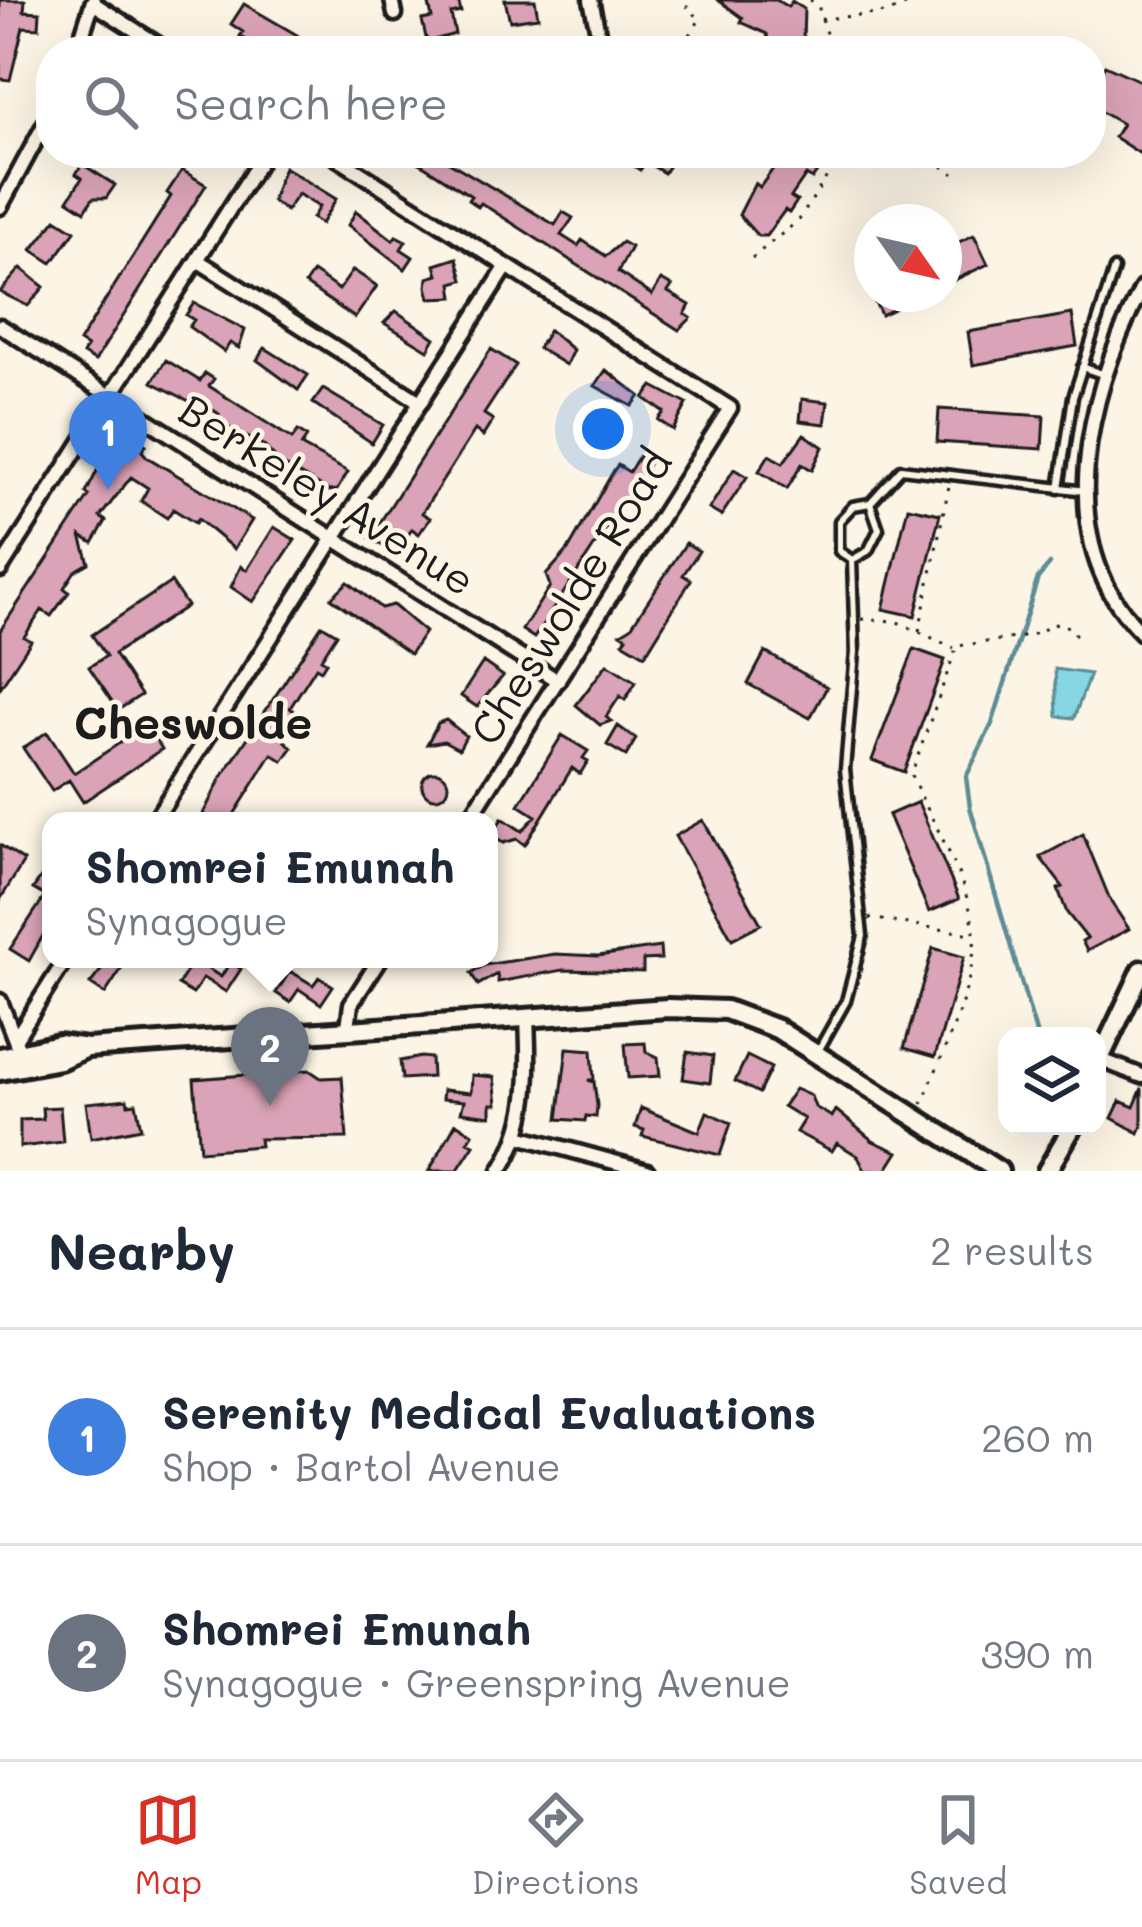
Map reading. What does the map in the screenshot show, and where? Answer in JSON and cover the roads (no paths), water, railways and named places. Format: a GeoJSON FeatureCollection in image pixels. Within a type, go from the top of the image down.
{"type":"FeatureCollection","features":[{"type":"Feature","properties":{"kind":"main road"},"geometry":{"type":"LineString","coordinates":[[1106,1045],[1142,970]]}},
{"type":"Feature","properties":{"kind":"main road"},"geometry":{"type":"LineString","coordinates":[[0,1071],[14,1053],[527,1016],[726,1010],[777,1030],[993,1169]]}},
{"type":"Feature","properties":{"kind":"main road"},"geometry":{"type":"LineString","coordinates":[[1047,1171],[1068,1135]]}},
{"type":"Feature","properties":{"kind":"street"},"geometry":{"type":"LineString","coordinates":[[591,0],[599,36]]}},
{"type":"Feature","properties":{"kind":"street"},"geometry":{"type":"LineString","coordinates":[[81,36],[93,2],[145,36]]}},
{"type":"Feature","properties":{"kind":"street"},"geometry":{"type":"LineString","coordinates":[[0,207],[36,140]]}},
{"type":"Feature","properties":{"kind":"street"},"geometry":{"type":"LineString","coordinates":[[0,570],[255,168]]}},
{"type":"Feature","properties":{"kind":"street"},"geometry":{"type":"LineString","coordinates":[[160,812],[507,266],[352,168]]}},
{"type":"Feature","properties":{"kind":"street"},"geometry":{"type":"LineString","coordinates":[[197,260],[420,402]]}},
{"type":"Feature","properties":{"kind":"street","name":"Cheswolde Road"},"geometry":{"type":"LineString","coordinates":[[474,812],[730,408],[507,266]]}},
{"type":"Feature","properties":{"kind":"street"},"geometry":{"type":"LineString","coordinates":[[1142,288],[1106,374],[1086,490],[1089,540],[1100,574],[1142,633]]}},
{"type":"Feature","properties":{"kind":"street","name":"Berkeley Avenue"},"geometry":{"type":"LineString","coordinates":[[0,326],[558,680]]}},
{"type":"Feature","properties":{"kind":"street"},"geometry":{"type":"LineString","coordinates":[[14,1053],[61,968]]}},
{"type":"Feature","properties":{"kind":"street"},"geometry":{"type":"LineString","coordinates":[[348,1028],[351,1004],[374,968]]}},
{"type":"Feature","properties":{"kind":"street"},"geometry":{"type":"LineString","coordinates":[[0,1001],[14,1053]]}},
{"type":"Feature","properties":{"kind":"street"},"geometry":{"type":"LineString","coordinates":[[500,1171],[519,1136],[529,1084],[527,1016]]}},
{"type":"Feature","properties":{"kind":"street"},"geometry":{"type":"LineString","coordinates":[[1106,1065],[1142,1076]]}},
{"type":"Feature","properties":{"kind":"street"},"geometry":{"type":"LineString","coordinates":[[519,1136],[647,1171]]}},
{"type":"Feature","properties":{"kind":"lane"},"geometry":{"type":"LineString","coordinates":[[1059,489],[1082,368],[1114,269]]}},
{"type":"Feature","properties":{"kind":"lane"},"geometry":{"type":"LineString","coordinates":[[1082,368],[1106,374]]}},
{"type":"Feature","properties":{"kind":"lane"},"geometry":{"type":"LineString","coordinates":[[816,1054],[855,977],[863,917],[845,770],[855,619],[851,560],[839,550],[839,521],[853,506],[870,503],[901,469],[1086,490]]}},
{"type":"Feature","properties":{"kind":"lane"},"geometry":{"type":"LineString","coordinates":[[851,560],[868,551],[879,529],[870,503]]}},
{"type":"Feature","properties":{"kind":"water"},"geometry":{"type":"Polygon","coordinates":[[[1055,669],[1090,674],[1074,718],[1057,716],[1055,669]]]}},
{"type":"Feature","properties":{"kind":"waterway"},"geometry":{"type":"LineString","coordinates":[[1034,1027],[970,807],[966,777],[992,724],[1038,578],[1050,564]]}},
{"type":"Feature","properties":{"kind":"place","name":"Serenity Medical Evaluations"},"geometry":{"type":"Point","coordinates":[108,490]}},
{"type":"Feature","properties":{"kind":"place","name":"Shomrei Emunah"},"geometry":{"type":"Point","coordinates":[270,1106]}},
{"type":"Feature","properties":{"kind":"district","name":"Cheswolde"},"geometry":{"type":"Point","coordinates":[193,723]}}]}
